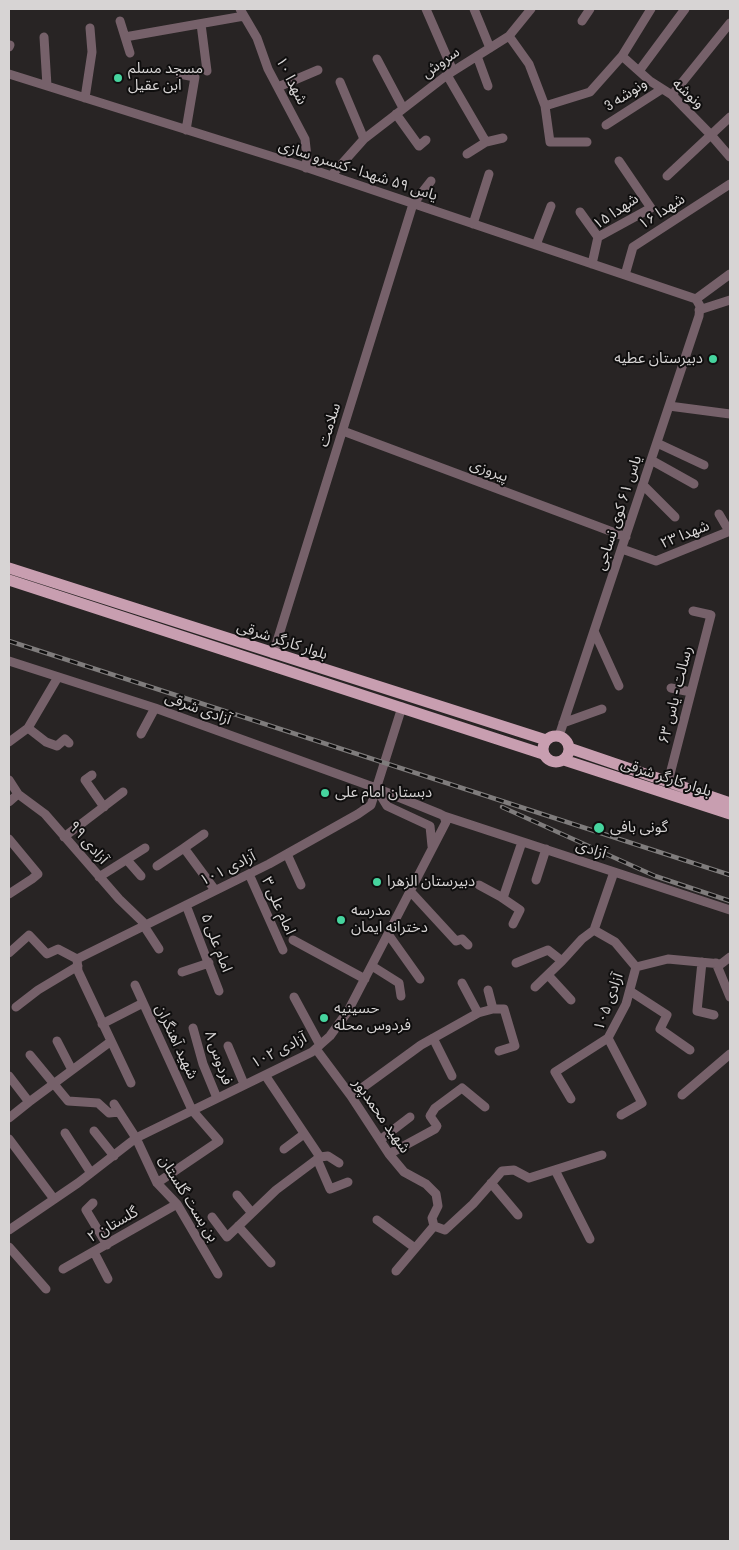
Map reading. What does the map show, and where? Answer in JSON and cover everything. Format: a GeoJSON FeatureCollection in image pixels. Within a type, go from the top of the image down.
{"type":"FeatureCollection","features":[{"type":"Feature","properties":{"kind":"main road","name":"بلوار کارگر شرقی"},"geometry":{"type":"LineString","coordinates":[[9,568],[63,592],[543,754]]}},
{"type":"Feature","properties":{"kind":"main road","name":"بلوار کارگر شرقی"},"geometry":{"type":"LineString","coordinates":[[9,580],[63,592],[273,654],[546,740]]}},
{"type":"Feature","properties":{"kind":"main road"},"geometry":{"type":"LineString","coordinates":[[559,736],[564,739],[569,748],[569,753],[564,760],[552,762],[543,754],[543,744],[550,737],[559,736]]}},
{"type":"Feature","properties":{"kind":"main road","name":"بلوار کارگر شرقی"},"geometry":{"type":"LineString","coordinates":[[569,748],[730,803]]}},
{"type":"Feature","properties":{"kind":"main road","name":"بلوار کارگر شرقی"},"geometry":{"type":"LineString","coordinates":[[564,760],[730,814]]}},
{"type":"Feature","properties":{"kind":"street"},"geometry":{"type":"LineString","coordinates":[[426,9],[450,73],[486,142]]}},
{"type":"Feature","properties":{"kind":"street"},"geometry":{"type":"LineString","coordinates":[[474,9],[490,48]]}},
{"type":"Feature","properties":{"kind":"street","name":"سروش"},"geometry":{"type":"LineString","coordinates":[[331,176],[364,138],[450,73],[510,36],[531,9]]}},
{"type":"Feature","properties":{"kind":"street"},"geometry":{"type":"LineString","coordinates":[[582,20],[590,9]]}},
{"type":"Feature","properties":{"kind":"street"},"geometry":{"type":"LineString","coordinates":[[546,106],[590,92],[622,56],[650,9]]}},
{"type":"Feature","properties":{"kind":"street"},"geometry":{"type":"LineString","coordinates":[[639,71],[684,9]]}},
{"type":"Feature","properties":{"kind":"street"},"geometry":{"type":"LineString","coordinates":[[125,37],[200,24],[242,12]]}},
{"type":"Feature","properties":{"kind":"street","name":"شهدا ۱۰"},"geometry":{"type":"LineString","coordinates":[[242,12],[257,38],[268,69],[304,139],[307,156],[306,168]]}},
{"type":"Feature","properties":{"kind":"street"},"geometry":{"type":"LineString","coordinates":[[120,21],[130,54]]}},
{"type":"Feature","properties":{"kind":"street"},"geometry":{"type":"LineString","coordinates":[[672,95],[730,23]]}},
{"type":"Feature","properties":{"kind":"street"},"geometry":{"type":"LineString","coordinates":[[200,24],[207,71]]}},
{"type":"Feature","properties":{"kind":"street"},"geometry":{"type":"LineString","coordinates":[[85,98],[92,52],[90,28]]}},
{"type":"Feature","properties":{"kind":"street"},"geometry":{"type":"LineString","coordinates":[[510,36],[529,64],[546,106],[550,142],[587,142]]}},
{"type":"Feature","properties":{"kind":"street"},"geometry":{"type":"LineString","coordinates":[[44,37],[46,86]]}},
{"type":"Feature","properties":{"kind":"street"},"geometry":{"type":"LineString","coordinates":[[476,56],[488,86]]}},
{"type":"Feature","properties":{"kind":"street","name":"ونوشه"},"geometry":{"type":"LineString","coordinates":[[622,56],[650,82],[672,95],[730,157]]}},
{"type":"Feature","properties":{"kind":"street"},"geometry":{"type":"LineString","coordinates":[[377,59],[400,111],[419,146],[426,140]]}},
{"type":"Feature","properties":{"kind":"street"},"geometry":{"type":"LineString","coordinates":[[278,87],[318,70]]}},
{"type":"Feature","properties":{"kind":"street","name":"یاس ۵۹ شهدا - کنسرو سازی"},"geometry":{"type":"LineString","coordinates":[[9,74],[331,176],[696,299]]}},
{"type":"Feature","properties":{"kind":"street"},"geometry":{"type":"LineString","coordinates":[[179,74],[195,77],[186,130]]}},
{"type":"Feature","properties":{"kind":"street"},"geometry":{"type":"LineString","coordinates":[[340,82],[364,138]]}},
{"type":"Feature","properties":{"kind":"street","name":"ونوشه 3"},"geometry":{"type":"LineString","coordinates":[[606,125],[662,89]]}},
{"type":"Feature","properties":{"kind":"street"},"geometry":{"type":"LineString","coordinates":[[667,176],[730,117]]}},
{"type":"Feature","properties":{"kind":"street"},"geometry":{"type":"LineString","coordinates":[[467,154],[486,142],[503,138]]}},
{"type":"Feature","properties":{"kind":"street","name":"شهدا ۱۵"},"geometry":{"type":"LineString","coordinates":[[592,264],[598,237],[650,208],[619,161]]}},
{"type":"Feature","properties":{"kind":"street"},"geometry":{"type":"LineString","coordinates":[[473,224],[489,174]]}},
{"type":"Feature","properties":{"kind":"street"},"geometry":{"type":"LineString","coordinates":[[413,204],[431,181]]}},
{"type":"Feature","properties":{"kind":"street","name":"شهدا ۱۶"},"geometry":{"type":"LineString","coordinates":[[625,276],[633,247],[730,184]]}},
{"type":"Feature","properties":{"kind":"street","name":"سلامت"},"geometry":{"type":"LineString","coordinates":[[273,654],[413,204]]}},
{"type":"Feature","properties":{"kind":"street"},"geometry":{"type":"LineString","coordinates":[[536,245],[551,206]]}},
{"type":"Feature","properties":{"kind":"street"},"geometry":{"type":"LineString","coordinates":[[580,212],[598,237]]}},
{"type":"Feature","properties":{"kind":"street"},"geometry":{"type":"LineString","coordinates":[[696,299],[730,274]]}},
{"type":"Feature","properties":{"kind":"street","name":"یاس ۶۱ کوی نساجی"},"geometry":{"type":"LineString","coordinates":[[559,736],[699,316],[700,306],[696,299]]}},
{"type":"Feature","properties":{"kind":"street"},"geometry":{"type":"LineString","coordinates":[[699,310],[730,300]]}},
{"type":"Feature","properties":{"kind":"street"},"geometry":{"type":"LineString","coordinates":[[669,406],[730,414]]}},
{"type":"Feature","properties":{"kind":"street","name":"پیروزی"},"geometry":{"type":"LineString","coordinates":[[343,431],[626,537]]}},
{"type":"Feature","properties":{"kind":"street"},"geometry":{"type":"LineString","coordinates":[[657,443],[704,465]]}},
{"type":"Feature","properties":{"kind":"street"},"geometry":{"type":"LineString","coordinates":[[651,460],[694,484]]}},
{"type":"Feature","properties":{"kind":"street"},"geometry":{"type":"LineString","coordinates":[[643,485],[675,517]]}},
{"type":"Feature","properties":{"kind":"street"},"geometry":{"type":"LineString","coordinates":[[719,514],[730,531]]}},
{"type":"Feature","properties":{"kind":"street","name":"شهدا ۲۳"},"geometry":{"type":"LineString","coordinates":[[622,549],[656,561],[730,531]]}},
{"type":"Feature","properties":{"kind":"street","name":"رسالت - یاس ۶۳"},"geometry":{"type":"LineString","coordinates":[[668,782],[711,615],[693,611]]}},
{"type":"Feature","properties":{"kind":"street"},"geometry":{"type":"LineString","coordinates":[[594,631],[619,686]]}},
{"type":"Feature","properties":{"kind":"street","name":"آزادی شرقی"},"geometry":{"type":"LineString","coordinates":[[9,661],[155,708],[376,788]]}},
{"type":"Feature","properties":{"kind":"street"},"geometry":{"type":"LineString","coordinates":[[9,742],[28,728],[58,677]]}},
{"type":"Feature","properties":{"kind":"street"},"geometry":{"type":"LineString","coordinates":[[671,688],[691,692]]}},
{"type":"Feature","properties":{"kind":"street","name":"آزادی ۱۰۱"},"geometry":{"type":"LineString","coordinates":[[16,1007],[78,962],[287,854],[371,805],[402,707]]}},
{"type":"Feature","properties":{"kind":"street"},"geometry":{"type":"LineString","coordinates":[[141,734],[155,708]]}},
{"type":"Feature","properties":{"kind":"street"},"geometry":{"type":"LineString","coordinates":[[563,723],[602,709]]}},
{"type":"Feature","properties":{"kind":"street"},"geometry":{"type":"LineString","coordinates":[[28,728],[46,742],[56,746],[65,739],[69,743]]}},
{"type":"Feature","properties":{"kind":"street"},"geometry":{"type":"LineString","coordinates":[[92,775],[85,780],[104,807]]}},
{"type":"Feature","properties":{"kind":"street","name":"آزادی ٩٩"},"geometry":{"type":"LineString","coordinates":[[9,780],[18,794],[45,814],[118,899],[145,926],[159,949]]}},
{"type":"Feature","properties":{"kind":"street"},"geometry":{"type":"LineString","coordinates":[[376,788],[387,806],[430,826],[432,846]]}},
{"type":"Feature","properties":{"kind":"street","name":"آزادی"},"geometry":{"type":"LineString","coordinates":[[376,788],[444,816],[730,910]]}},
{"type":"Feature","properties":{"kind":"street"},"geometry":{"type":"LineString","coordinates":[[64,837],[123,792]]}},
{"type":"Feature","properties":{"kind":"street"},"geometry":{"type":"LineString","coordinates":[[9,802],[18,794]]}},
{"type":"Feature","properties":{"kind":"street"},"geometry":{"type":"LineString","coordinates":[[432,846],[442,833],[446,822],[444,816]]}},
{"type":"Feature","properties":{"kind":"street"},"geometry":{"type":"LineString","coordinates":[[157,866],[204,834]]}},
{"type":"Feature","properties":{"kind":"street"},"geometry":{"type":"LineString","coordinates":[[9,839],[38,874],[9,894]]}},
{"type":"Feature","properties":{"kind":"street"},"geometry":{"type":"LineString","coordinates":[[501,897],[522,842]]}},
{"type":"Feature","properties":{"kind":"street","name":"آزادی ۱۰۲"},"geometry":{"type":"LineString","coordinates":[[9,1230],[91,1173],[136,1138],[312,1052],[318,1047],[330,1036],[348,1011],[432,846]]}},
{"type":"Feature","properties":{"kind":"street"},"geometry":{"type":"LineString","coordinates":[[99,877],[145,848]]}},
{"type":"Feature","properties":{"kind":"street"},"geometry":{"type":"LineString","coordinates":[[184,848],[215,890]]}},
{"type":"Feature","properties":{"kind":"street"},"geometry":{"type":"LineString","coordinates":[[536,880],[546,849]]}},
{"type":"Feature","properties":{"kind":"street"},"geometry":{"type":"LineString","coordinates":[[287,854],[301,885]]}},
{"type":"Feature","properties":{"kind":"street"},"geometry":{"type":"LineString","coordinates":[[127,860],[141,876]]}},
{"type":"Feature","properties":{"kind":"street"},"geometry":{"type":"LineString","coordinates":[[535,987],[582,938],[594,930],[614,872]]}},
{"type":"Feature","properties":{"kind":"street","name":"امام علی ۳"},"geometry":{"type":"LineString","coordinates":[[249,874],[282,950]]}},
{"type":"Feature","properties":{"kind":"street"},"geometry":{"type":"LineString","coordinates":[[479,885],[520,910],[513,924]]}},
{"type":"Feature","properties":{"kind":"street"},"geometry":{"type":"LineString","coordinates":[[410,891],[456,941],[462,939],[468,945]]}},
{"type":"Feature","properties":{"kind":"street","name":"امام علی ۵"},"geometry":{"type":"LineString","coordinates":[[186,905],[219,991]]}},
{"type":"Feature","properties":{"kind":"street","name":"آزادی ۱۰۵"},"geometry":{"type":"LineString","coordinates":[[594,930],[615,942],[636,967],[626,1004],[608,1038],[642,1103],[621,1115]]}},
{"type":"Feature","properties":{"kind":"street"},"geometry":{"type":"LineString","coordinates":[[9,952],[29,934],[48,954],[58,949],[78,962],[78,971],[131,1083]]}},
{"type":"Feature","properties":{"kind":"street"},"geometry":{"type":"LineString","coordinates":[[388,934],[420,979]]}},
{"type":"Feature","properties":{"kind":"street"},"geometry":{"type":"LineString","coordinates":[[293,940],[365,979]]}},
{"type":"Feature","properties":{"kind":"street"},"geometry":{"type":"LineString","coordinates":[[516,963],[548,950],[562,961]]}},
{"type":"Feature","properties":{"kind":"street"},"geometry":{"type":"LineString","coordinates":[[636,967],[668,959],[721,964],[730,957]]}},
{"type":"Feature","properties":{"kind":"street"},"geometry":{"type":"LineString","coordinates":[[702,962],[697,1011],[714,1015]]}},
{"type":"Feature","properties":{"kind":"street"},"geometry":{"type":"LineString","coordinates":[[182,972],[209,963]]}},
{"type":"Feature","properties":{"kind":"street"},"geometry":{"type":"LineString","coordinates":[[716,963],[730,996]]}},
{"type":"Feature","properties":{"kind":"street"},"geometry":{"type":"LineString","coordinates":[[372,966],[399,983],[401,996]]}},
{"type":"Feature","properties":{"kind":"street"},"geometry":{"type":"LineString","coordinates":[[548,975],[571,1000]]}},
{"type":"Feature","properties":{"kind":"street"},"geometry":{"type":"LineString","coordinates":[[462,983],[478,1013]]}},
{"type":"Feature","properties":{"kind":"street","name":"شهید آهنگران"},"geometry":{"type":"LineString","coordinates":[[135,985],[192,1110],[219,1141],[158,1183]]}},
{"type":"Feature","properties":{"kind":"street"},"geometry":{"type":"LineString","coordinates":[[488,990],[493,1008]]}},
{"type":"Feature","properties":{"kind":"street"},"geometry":{"type":"LineString","coordinates":[[630,991],[667,1015],[660,1029],[690,1050]]}},
{"type":"Feature","properties":{"kind":"street","name":"شهید محمدپور"},"geometry":{"type":"LineString","coordinates":[[294,997],[318,1047],[352,1096],[388,1154],[404,1172],[426,1184],[436,1194],[438,1206],[432,1218],[434,1226]]}},
{"type":"Feature","properties":{"kind":"street"},"geometry":{"type":"LineString","coordinates":[[102,1024],[143,1003]]}},
{"type":"Feature","properties":{"kind":"street"},"geometry":{"type":"LineString","coordinates":[[352,1096],[421,1045],[478,1013],[493,1008],[504,1010],[515,1046],[499,1051]]}},
{"type":"Feature","properties":{"kind":"street","name":"فردوس ۸"},"geometry":{"type":"LineString","coordinates":[[193,1028],[203,1064],[217,1098]]}},
{"type":"Feature","properties":{"kind":"street"},"geometry":{"type":"LineString","coordinates":[[433,1038],[452,1076]]}},
{"type":"Feature","properties":{"kind":"street"},"geometry":{"type":"LineString","coordinates":[[571,1098],[555,1072],[608,1038]]}},
{"type":"Feature","properties":{"kind":"street"},"geometry":{"type":"LineString","coordinates":[[56,1041],[72,1070]]}},
{"type":"Feature","properties":{"kind":"street"},"geometry":{"type":"LineString","coordinates":[[9,1118],[110,1042]]}},
{"type":"Feature","properties":{"kind":"street"},"geometry":{"type":"LineString","coordinates":[[228,1046],[244,1084]]}},
{"type":"Feature","properties":{"kind":"street"},"geometry":{"type":"LineString","coordinates":[[30,1055],[52,1084],[68,1101],[98,1103],[109,1113],[119,1112]]}},
{"type":"Feature","properties":{"kind":"street"},"geometry":{"type":"LineString","coordinates":[[682,1095],[729,1059]]}},
{"type":"Feature","properties":{"kind":"street"},"geometry":{"type":"LineString","coordinates":[[265,1075],[318,1158],[330,1189],[348,1182]]}},
{"type":"Feature","properties":{"kind":"street"},"geometry":{"type":"LineString","coordinates":[[9,1076],[29,1102]]}},
{"type":"Feature","properties":{"kind":"street"},"geometry":{"type":"LineString","coordinates":[[388,1154],[435,1129],[436,1126],[430,1116],[435,1108],[462,1088],[485,1107]]}},
{"type":"Feature","properties":{"kind":"street","name":"بن بست گلستان"},"geometry":{"type":"LineString","coordinates":[[114,1104],[136,1138],[158,1183],[177,1204],[218,1274]]}},
{"type":"Feature","properties":{"kind":"street"},"geometry":{"type":"LineString","coordinates":[[380,1140],[410,1117]]}},
{"type":"Feature","properties":{"kind":"street"},"geometry":{"type":"LineString","coordinates":[[94,1131],[114,1156]]}},
{"type":"Feature","properties":{"kind":"street"},"geometry":{"type":"LineString","coordinates":[[65,1133],[91,1173]]}},
{"type":"Feature","properties":{"kind":"street"},"geometry":{"type":"LineString","coordinates":[[284,1149],[304,1134]]}},
{"type":"Feature","properties":{"kind":"street"},"geometry":{"type":"LineString","coordinates":[[9,1139],[54,1199]]}},
{"type":"Feature","properties":{"kind":"street"},"geometry":{"type":"LineString","coordinates":[[396,1270],[434,1226],[445,1230],[473,1204],[502,1171],[514,1170],[529,1178],[602,1155]]}},
{"type":"Feature","properties":{"kind":"street"},"geometry":{"type":"LineString","coordinates":[[212,1217],[227,1237],[276,1190],[318,1158],[328,1156],[339,1163]]}},
{"type":"Feature","properties":{"kind":"street"},"geometry":{"type":"LineString","coordinates":[[555,1170],[590,1239]]}},
{"type":"Feature","properties":{"kind":"street"},"geometry":{"type":"LineString","coordinates":[[492,1183],[518,1215]]}},
{"type":"Feature","properties":{"kind":"street"},"geometry":{"type":"LineString","coordinates":[[237,1195],[252,1213]]}},
{"type":"Feature","properties":{"kind":"street"},"geometry":{"type":"LineString","coordinates":[[93,1202],[86,1210],[107,1245]]}},
{"type":"Feature","properties":{"kind":"street","name":"گلستان ۲"},"geometry":{"type":"LineString","coordinates":[[63,1269],[177,1204]]}},
{"type":"Feature","properties":{"kind":"street"},"geometry":{"type":"LineString","coordinates":[[377,1220],[415,1248]]}},
{"type":"Feature","properties":{"kind":"street"},"geometry":{"type":"LineString","coordinates":[[238,1226],[271,1263]]}},
{"type":"Feature","properties":{"kind":"street"},"geometry":{"type":"LineString","coordinates":[[9,1247],[46,1289]]}},
{"type":"Feature","properties":{"kind":"street"},"geometry":{"type":"LineString","coordinates":[[94,1252],[108,1279]]}},
{"type":"Feature","properties":{"kind":"railway"},"geometry":{"type":"LineString","coordinates":[[9,641],[730,875]]}},
{"type":"Feature","properties":{"kind":"railway"},"geometry":{"type":"LineString","coordinates":[[502,807],[655,876],[730,901]]}},
{"type":"Feature","properties":{"kind":"place","name":"مسجد مسلم ابن عقیل"},"geometry":{"type":"Point","coordinates":[118,78]}},
{"type":"Feature","properties":{"kind":"place","name":"دبیرستان عطیه"},"geometry":{"type":"Point","coordinates":[713,359]}},
{"type":"Feature","properties":{"kind":"place","name":"دبستان امام علی"},"geometry":{"type":"Point","coordinates":[325,793]}},
{"type":"Feature","properties":{"kind":"place","name":"گونی بافی"},"geometry":{"type":"Point","coordinates":[599,828]}},
{"type":"Feature","properties":{"kind":"place","name":"دبیرستان الزهرا"},"geometry":{"type":"Point","coordinates":[377,882]}},
{"type":"Feature","properties":{"kind":"place","name":"مدرسه دخترانه ایمان"},"geometry":{"type":"Point","coordinates":[341,920]}},
{"type":"Feature","properties":{"kind":"place","name":"حسینیه فردوس محله"},"geometry":{"type":"Point","coordinates":[324,1018]}}]}
